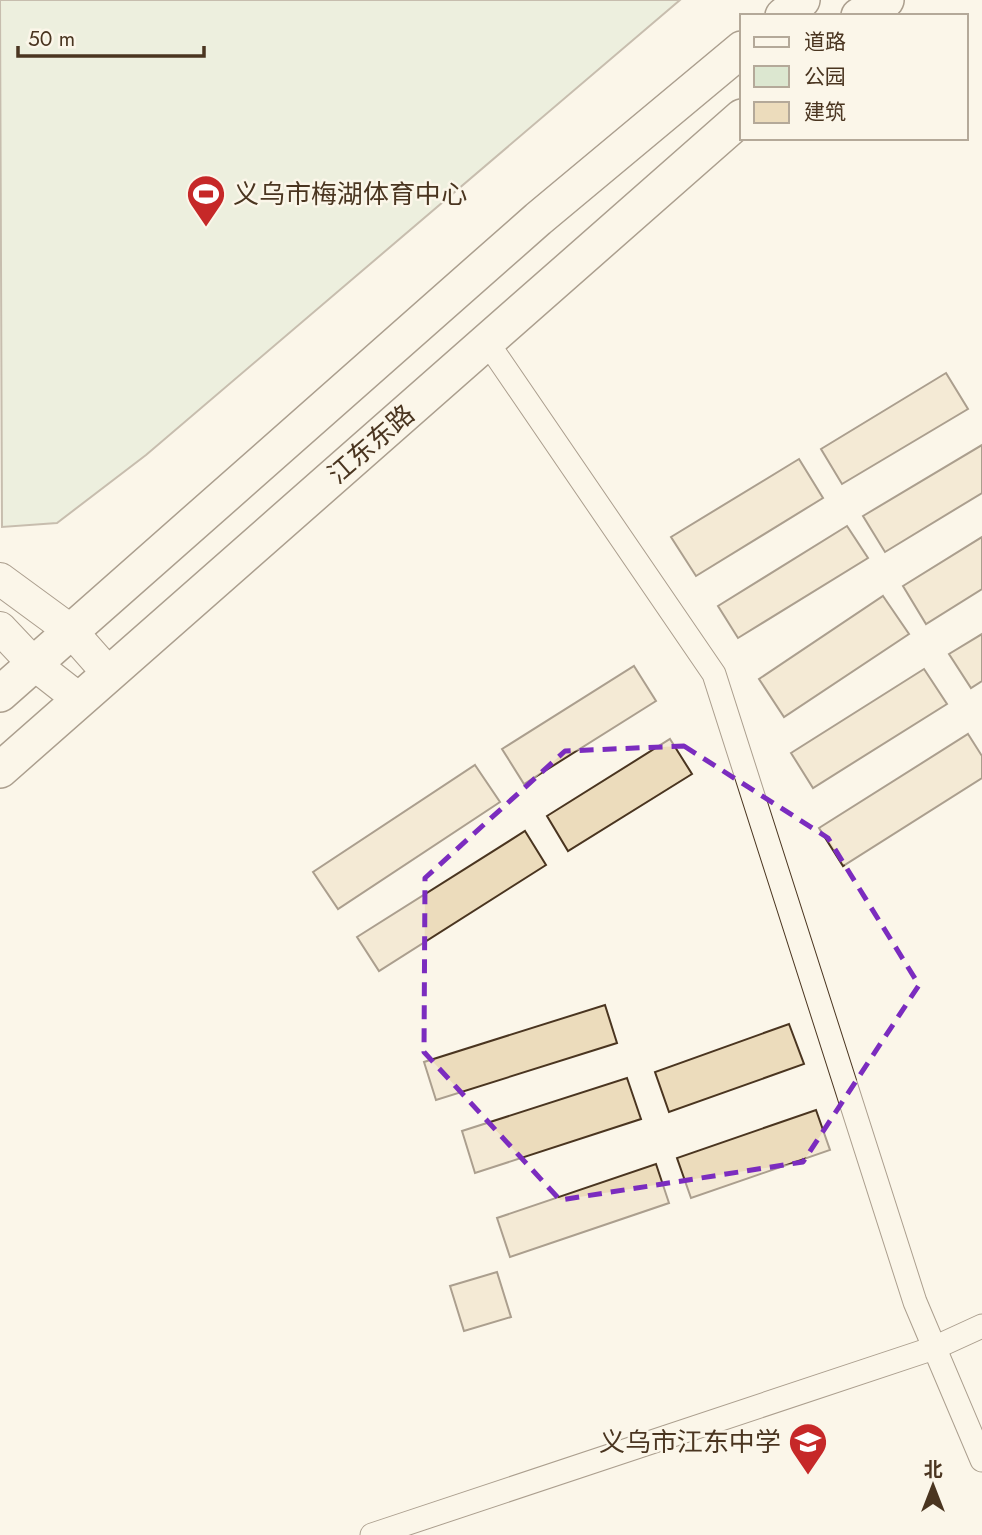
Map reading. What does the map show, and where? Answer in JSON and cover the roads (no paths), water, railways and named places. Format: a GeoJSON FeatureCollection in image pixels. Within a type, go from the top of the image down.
{"type":"FeatureCollection","features":[{"type":"Feature","properties":{"kind":"main road"},"geometry":{"type":"LineString","coordinates":[[785,14],[802,0]]}},
{"type":"Feature","properties":{"kind":"main road"},"geometry":{"type":"LineString","coordinates":[[862,14],[886,0]]}},
{"type":"Feature","properties":{"kind":"main road"},"geometry":{"type":"LineString","coordinates":[[0,694],[528,228],[740,51]]}},
{"type":"Feature","properties":{"kind":"main road","name":"江东东路"},"geometry":{"type":"LineString","coordinates":[[0,770],[740,119]]}},
{"type":"Feature","properties":{"kind":"street"},"geometry":{"type":"LineString","coordinates":[[487,342],[714,674],[915,1303],[982,1460]]}},
{"type":"Feature","properties":{"kind":"street"},"geometry":{"type":"LineString","coordinates":[[0,579],[71,631],[108,674]]}},
{"type":"Feature","properties":{"kind":"street"},"geometry":{"type":"LineString","coordinates":[[0,628],[34,664],[80,700]]}},
{"type":"Feature","properties":{"kind":"street"},"geometry":{"type":"LineString","coordinates":[[372,1535],[934,1348],[982,1326]]}},
{"type":"Feature","properties":{"kind":"place","name":"义乌市梅湖体育中心"},"geometry":{"type":"Point","coordinates":[206,228]}},
{"type":"Feature","properties":{"kind":"place","name":"义乌市江东中学"},"geometry":{"type":"Point","coordinates":[808,1476]}}]}
